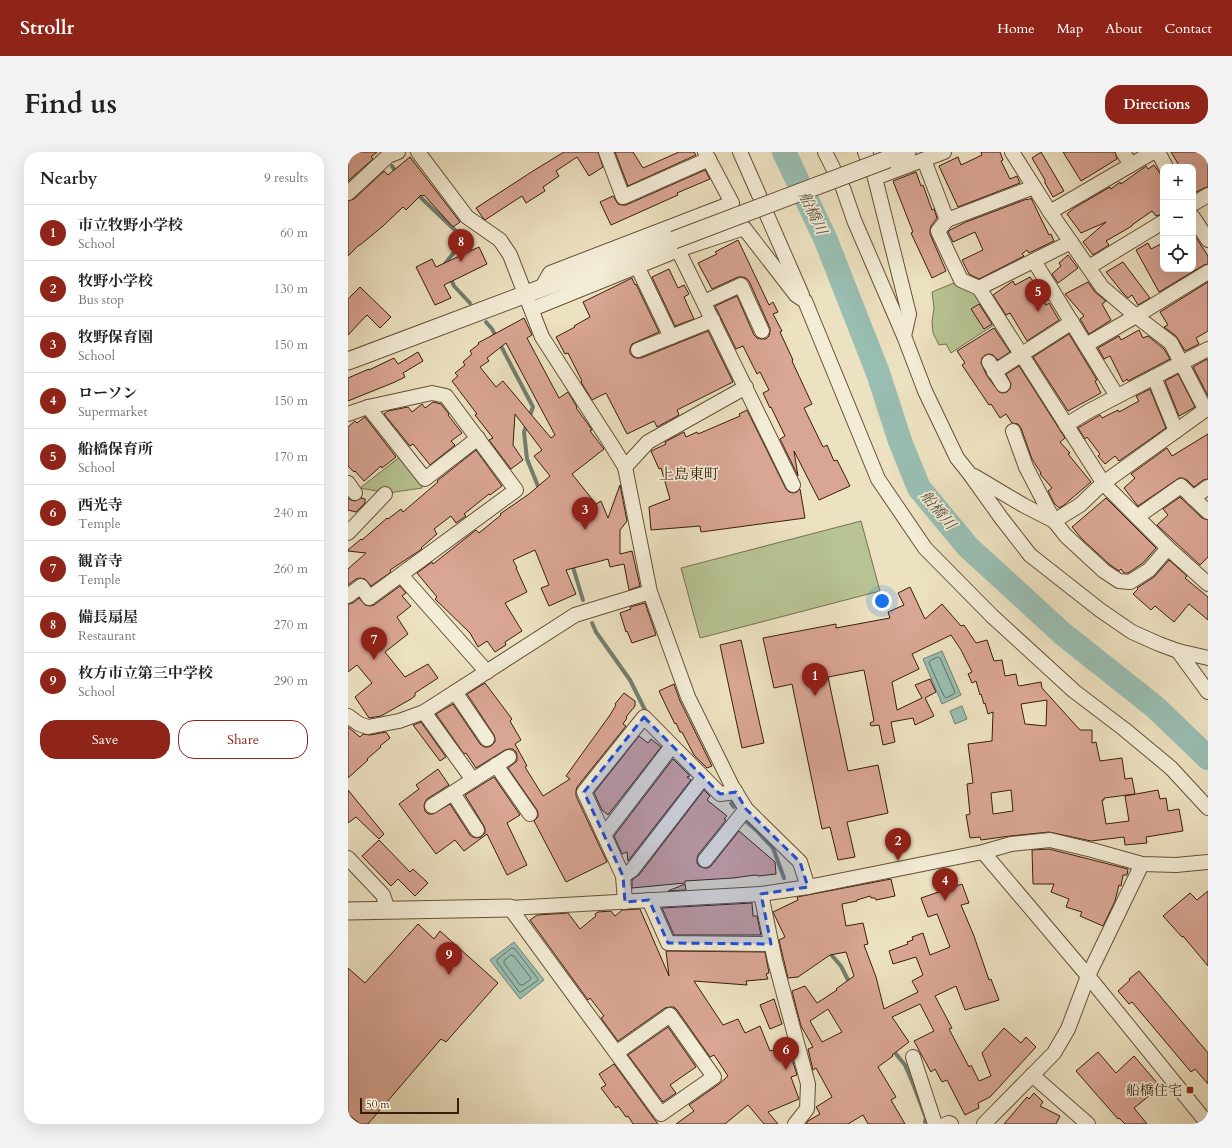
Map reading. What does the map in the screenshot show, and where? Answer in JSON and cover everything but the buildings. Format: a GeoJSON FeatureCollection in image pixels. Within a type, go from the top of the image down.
{"type":"FeatureCollection","features":[{"type":"Feature","properties":{"kind":"street"},"geometry":{"type":"LineString","coordinates":[[348,193],[388,156],[398,152]]}},
{"type":"Feature","properties":{"kind":"street"},"geometry":{"type":"LineString","coordinates":[[418,152],[467,217],[500,240],[510,255],[533,298],[542,337],[625,467],[650,592],[688,697],[746,809],[800,862],[808,887]]}},
{"type":"Feature","properties":{"kind":"street"},"geometry":{"type":"LineString","coordinates":[[533,298],[550,273],[732,203],[707,155],[622,196],[606,152]]}},
{"type":"Feature","properties":{"kind":"street"},"geometry":{"type":"LineString","coordinates":[[740,152],[759,196]]}},
{"type":"Feature","properties":{"kind":"street"},"geometry":{"type":"LineString","coordinates":[[825,152],[833,168]]}},
{"type":"Feature","properties":{"kind":"street"},"geometry":{"type":"LineString","coordinates":[[533,298],[568,294],[637,266],[676,245],[907,152]]}},
{"type":"Feature","properties":{"kind":"street"},"geometry":{"type":"LineString","coordinates":[[876,178],[944,152]]}},
{"type":"Feature","properties":{"kind":"street"},"geometry":{"type":"LineString","coordinates":[[1012,152],[1050,212],[1102,287],[1171,343],[1207,408],[1104,484],[1080,505],[1054,521]]}},
{"type":"Feature","properties":{"kind":"street"},"geometry":{"type":"LineString","coordinates":[[1123,152],[1131,165]]}},
{"type":"Feature","properties":{"kind":"street"},"geometry":{"type":"LineString","coordinates":[[1050,212],[1153,152]]}},
{"type":"Feature","properties":{"kind":"street"},"geometry":{"type":"LineString","coordinates":[[1158,152],[1164,164]]}},
{"type":"Feature","properties":{"kind":"street"},"geometry":{"type":"LineString","coordinates":[[868,153],[876,178],[908,314],[904,336]]}},
{"type":"Feature","properties":{"kind":"street"},"geometry":{"type":"LineString","coordinates":[[924,160],[947,220]]}},
{"type":"Feature","properties":{"kind":"street"},"geometry":{"type":"LineString","coordinates":[[1034,187],[947,220],[938,231],[961,280],[979,288],[1104,484],[1168,548],[1208,584]]}},
{"type":"Feature","properties":{"kind":"street"},"geometry":{"type":"LineString","coordinates":[[843,188],[854,220],[904,336],[925,391],[957,458],[970,473],[1002,519],[1030,555],[1100,610],[1126,627],[1159,644],[1178,651],[1208,658]]}},
{"type":"Feature","properties":{"kind":"street"},"geometry":{"type":"LineString","coordinates":[[1196,202],[1208,196]]}},
{"type":"Feature","properties":{"kind":"street"},"geometry":{"type":"LineString","coordinates":[[767,215],[805,301],[878,478],[925,548],[992,616],[1074,691],[1124,729],[1171,768],[1208,808]]}},
{"type":"Feature","properties":{"kind":"street"},"geometry":{"type":"LineString","coordinates":[[1196,222],[1208,240]]}},
{"type":"Feature","properties":{"kind":"street"},"geometry":{"type":"LineString","coordinates":[[1089,267],[1160,224]]}},
{"type":"Feature","properties":{"kind":"street"},"geometry":{"type":"LineString","coordinates":[[348,361],[533,298],[582,273],[676,245],[744,228],[796,295],[805,301]]}},
{"type":"Feature","properties":{"kind":"street"},"geometry":{"type":"LineString","coordinates":[[979,288],[1071,242]]}},
{"type":"Feature","properties":{"kind":"street"},"geometry":{"type":"LineString","coordinates":[[676,245],[794,485]]}},
{"type":"Feature","properties":{"kind":"street"},"geometry":{"type":"LineString","coordinates":[[1034,261],[1117,396]]}},
{"type":"Feature","properties":{"kind":"street"},"geometry":{"type":"LineString","coordinates":[[637,266],[671,337]]}},
{"type":"Feature","properties":{"kind":"street"},"geometry":{"type":"LineString","coordinates":[[1086,345],[1208,272]]}},
{"type":"Feature","properties":{"kind":"street"},"geometry":{"type":"LineString","coordinates":[[568,294],[582,273]]}},
{"type":"Feature","properties":{"kind":"street"},"geometry":{"type":"LineString","coordinates":[[704,302],[741,285],[762,331]]}},
{"type":"Feature","properties":{"kind":"street"},"geometry":{"type":"LineString","coordinates":[[638,350],[712,320]]}},
{"type":"Feature","properties":{"kind":"street"},"geometry":{"type":"LineString","coordinates":[[1003,385],[992,367],[1022,354],[1072,322]]}},
{"type":"Feature","properties":{"kind":"street"},"geometry":{"type":"LineString","coordinates":[[1066,425],[1117,396],[1208,349]]}},
{"type":"Feature","properties":{"kind":"street"},"geometry":{"type":"LineString","coordinates":[[1154,377],[1176,431]]}},
{"type":"Feature","properties":{"kind":"street"},"geometry":{"type":"LineString","coordinates":[[625,467],[648,442],[746,387]]}},
{"type":"Feature","properties":{"kind":"street"},"geometry":{"type":"LineString","coordinates":[[348,414],[368,407],[432,393],[446,396],[516,490],[369,598],[361,586],[348,596]]}},
{"type":"Feature","properties":{"kind":"street"},"geometry":{"type":"LineString","coordinates":[[368,407],[425,479],[478,438]]}},
{"type":"Feature","properties":{"kind":"street"},"geometry":{"type":"LineString","coordinates":[[1013,431],[1026,467],[1054,521],[1066,536],[1104,571],[1119,582],[1130,582],[1149,570],[1168,548]]}},
{"type":"Feature","properties":{"kind":"street"},"geometry":{"type":"LineString","coordinates":[[970,473],[1023,505],[1054,521]]}},
{"type":"Feature","properties":{"kind":"street"},"geometry":{"type":"LineString","coordinates":[[1137,517],[1181,486],[1208,512]]}},
{"type":"Feature","properties":{"kind":"street"},"geometry":{"type":"LineString","coordinates":[[1193,498],[1208,487]]}},
{"type":"Feature","properties":{"kind":"street"},"geometry":{"type":"LineString","coordinates":[[350,528],[385,494]]}},
{"type":"Feature","properties":{"kind":"street"},"geometry":{"type":"LineString","coordinates":[[401,575],[487,672]]}},
{"type":"Feature","properties":{"kind":"street"},"geometry":{"type":"LineString","coordinates":[[348,716],[359,724],[368,727],[399,721],[424,712],[575,615],[650,592]]}},
{"type":"Feature","properties":{"kind":"street"},"geometry":{"type":"LineString","coordinates":[[1178,651],[1208,692]]}},
{"type":"Feature","properties":{"kind":"street"},"geometry":{"type":"LineString","coordinates":[[455,692],[487,739]]}},
{"type":"Feature","properties":{"kind":"street"},"geometry":{"type":"LineString","coordinates":[[424,712],[473,780]]}},
{"type":"Feature","properties":{"kind":"street"},"geometry":{"type":"LineString","coordinates":[[625,902],[623,876],[584,792],[644,717],[720,794],[736,792]]}},
{"type":"Feature","properties":{"kind":"street"},"geometry":{"type":"LineString","coordinates":[[604,835],[672,746]]}},
{"type":"Feature","properties":{"kind":"street"},"geometry":{"type":"LineString","coordinates":[[432,806],[509,757]]}},
{"type":"Feature","properties":{"kind":"street"},"geometry":{"type":"LineString","coordinates":[[496,765],[530,814]]}},
{"type":"Feature","properties":{"kind":"street"},"geometry":{"type":"LineString","coordinates":[[623,876],[632,870],[703,778]]}},
{"type":"Feature","properties":{"kind":"street"},"geometry":{"type":"LineString","coordinates":[[453,793],[477,830]]}},
{"type":"Feature","properties":{"kind":"street"},"geometry":{"type":"LineString","coordinates":[[705,860],[746,809]]}},
{"type":"Feature","properties":{"kind":"street"},"geometry":{"type":"LineString","coordinates":[[348,910],[510,908],[761,894],[808,887],[983,852],[1011,844],[1050,840],[1142,864],[1176,865],[1208,862]]}},
{"type":"Feature","properties":{"kind":"street"},"geometry":{"type":"LineString","coordinates":[[983,852],[1088,976],[1208,1124]]}},
{"type":"Feature","properties":{"kind":"street"},"geometry":{"type":"LineString","coordinates":[[348,858],[383,895],[388,910]]}},
{"type":"Feature","properties":{"kind":"street"},"geometry":{"type":"LineString","coordinates":[[984,1124],[1054,1052],[1068,1029],[1088,976],[1142,864]]}},
{"type":"Feature","properties":{"kind":"street"},"geometry":{"type":"LineString","coordinates":[[761,894],[771,944],[808,1084],[807,1109],[795,1124]]}},
{"type":"Feature","properties":{"kind":"street"},"geometry":{"type":"LineString","coordinates":[[649,900],[668,943],[771,944]]}},
{"type":"Feature","properties":{"kind":"street"},"geometry":{"type":"LineString","coordinates":[[510,908],[616,1053],[661,1114],[714,1077],[670,1015],[616,1053]]}},
{"type":"Feature","properties":{"kind":"street"},"geometry":{"type":"LineString","coordinates":[[913,1057],[935,1124]]}},
{"type":"Feature","properties":{"kind":"street"},"geometry":{"type":"LineString","coordinates":[[1032,1075],[1088,1124]]}},
{"type":"Feature","properties":{"kind":"street"},"geometry":{"type":"LineString","coordinates":[[946,1124],[951,1124]]}},
{"type":"Feature","properties":{"kind":"highlighted area"},"geometry":{"type":"Polygon","coordinates":[[[644,717],[720,794],[736,792],[746,809],[800,862],[808,887],[761,894],[771,944],[668,943],[649,900],[625,902],[623,876],[584,792],[644,717]]]}},
{"type":"Feature","properties":{"kind":"green space"},"geometry":{"type":"Polygon","coordinates":[[[961,280],[979,288],[1000,321],[951,353],[946,344],[939,345],[933,333],[932,322],[934,308],[932,292],[961,280]]]}},
{"type":"Feature","properties":{"kind":"green space"},"geometry":{"type":"Polygon","coordinates":[[[401,456],[421,479],[422,488],[388,493],[360,488],[401,456]]]}},
{"type":"Feature","properties":{"kind":"green space"},"geometry":{"type":"Polygon","coordinates":[[[861,521],[880,591],[700,638],[681,568],[861,521]]]}},
{"type":"Feature","properties":{"kind":"water"},"geometry":{"type":"Polygon","coordinates":[[[942,651],[961,695],[942,704],[923,659],[942,651]]]}},
{"type":"Feature","properties":{"kind":"water"},"geometry":{"type":"Polygon","coordinates":[[[962,706],[967,719],[955,724],[950,711],[962,706]]]}},
{"type":"Feature","properties":{"kind":"water"},"geometry":{"type":"Polygon","coordinates":[[[514,942],[544,980],[520,999],[490,960],[514,942]]]}},
{"type":"Feature","properties":{"kind":"waterway","name":"船橋川"},"geometry":{"type":"LineString","coordinates":[[784,152],[825,238],[878,373],[900,441],[919,488],[968,547],[1063,634],[1155,707],[1208,758]]}},
{"type":"Feature","properties":{"kind":"waterway"},"geometry":{"type":"LineString","coordinates":[[392,166],[397,174]]}},
{"type":"Feature","properties":{"kind":"waterway"},"geometry":{"type":"LineString","coordinates":[[416,193],[457,232],[463,241],[444,266]]}},
{"type":"Feature","properties":{"kind":"waterway"},"geometry":{"type":"LineString","coordinates":[[450,277],[454,286],[470,303]]}},
{"type":"Feature","properties":{"kind":"waterway"},"geometry":{"type":"LineString","coordinates":[[486,322],[492,329],[533,407],[524,432],[527,459],[540,491]]}},
{"type":"Feature","properties":{"kind":"waterway"},"geometry":{"type":"LineString","coordinates":[[572,564],[583,600]]}},
{"type":"Feature","properties":{"kind":"waterway"},"geometry":{"type":"LineString","coordinates":[[592,623],[596,632],[630,680],[648,714]]}},
{"type":"Feature","properties":{"kind":"waterway"},"geometry":{"type":"LineString","coordinates":[[731,803],[734,807]]}},
{"type":"Feature","properties":{"kind":"waterway"},"geometry":{"type":"LineString","coordinates":[[741,817],[773,848],[784,878]]}},
{"type":"Feature","properties":{"kind":"waterway"},"geometry":{"type":"LineString","coordinates":[[828,951],[841,966],[850,984]]}},
{"type":"Feature","properties":{"kind":"waterway"},"geometry":{"type":"LineString","coordinates":[[892,1049],[905,1065],[926,1118],[925,1122]]}},
{"type":"Feature","properties":{"kind":"place","name":"備長扇屋"},"geometry":{"type":"Point","coordinates":[461,262]}},
{"type":"Feature","properties":{"kind":"place","name":"船橋保育所"},"geometry":{"type":"Point","coordinates":[1038,312]}},
{"type":"Feature","properties":{"kind":"place","name":"牧野保育園"},"geometry":{"type":"Point","coordinates":[585,530]}},
{"type":"Feature","properties":{"kind":"place","name":"観音寺"},"geometry":{"type":"Point","coordinates":[374,660]}},
{"type":"Feature","properties":{"kind":"place","name":"市立牧野小学校"},"geometry":{"type":"Point","coordinates":[815,696]}},
{"type":"Feature","properties":{"kind":"place","name":"牧野小学校"},"geometry":{"type":"Point","coordinates":[898,861]}},
{"type":"Feature","properties":{"kind":"place","name":"ローソン"},"geometry":{"type":"Point","coordinates":[945,901]}},
{"type":"Feature","properties":{"kind":"place","name":"枚方市立第三中学校"},"geometry":{"type":"Point","coordinates":[449,975]}},
{"type":"Feature","properties":{"kind":"place","name":"西光寺"},"geometry":{"type":"Point","coordinates":[786,1070]}},
{"type":"Feature","properties":{"kind":"place","name":"船橋住宅"},"geometry":{"type":"Point","coordinates":[1190,1090]}},
{"type":"Feature","properties":{"kind":"district","name":"上島東町"},"geometry":{"type":"Point","coordinates":[689,474]}}]}
